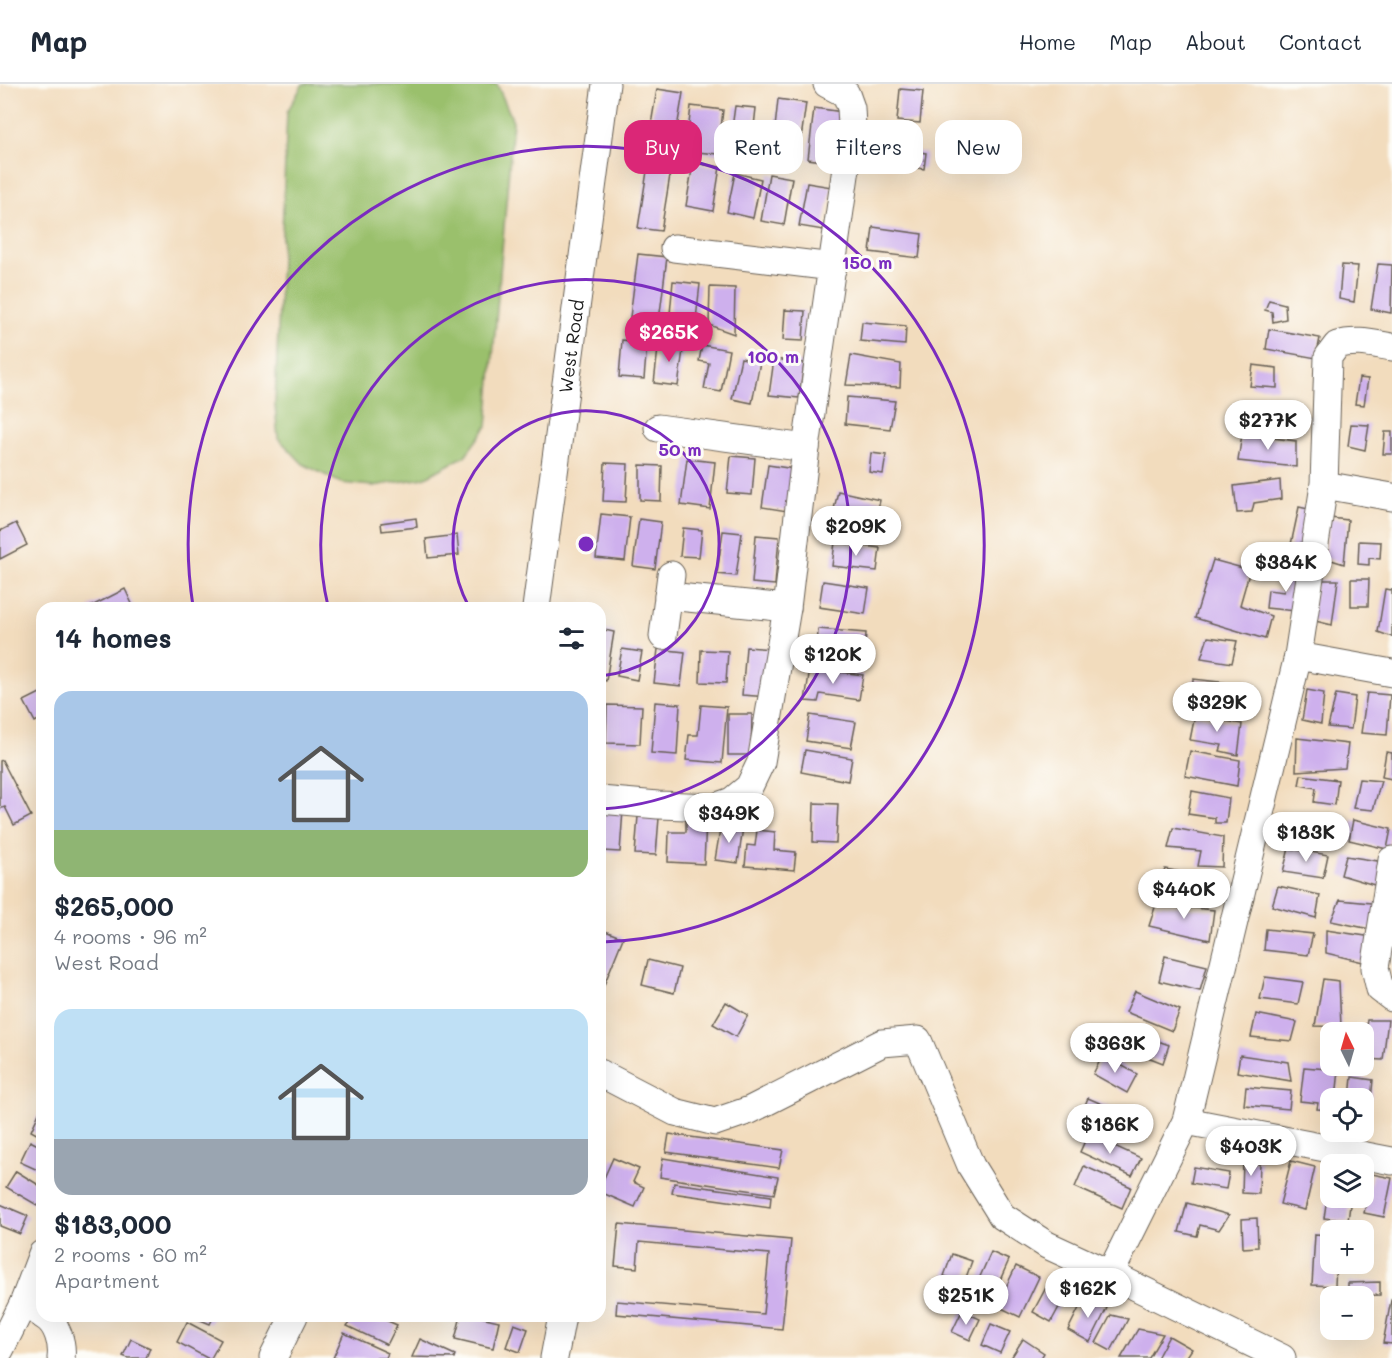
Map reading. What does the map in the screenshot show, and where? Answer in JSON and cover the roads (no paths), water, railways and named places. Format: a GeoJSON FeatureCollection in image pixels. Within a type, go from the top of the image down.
{"type":"FeatureCollection","features":[{"type":"Feature","properties":{"kind":"street","name":"West Road"},"geometry":{"type":"LineString","coordinates":[[537,602],[606,84]]}},
{"type":"Feature","properties":{"kind":"street"},"geometry":{"type":"LineString","coordinates":[[606,801],[715,807],[732,801],[749,788],[761,762],[787,608],[806,448],[852,126],[851,108],[846,94],[827,84]]}},
{"type":"Feature","properties":{"kind":"street"},"geometry":{"type":"LineString","coordinates":[[674,248],[833,267]]}},
{"type":"Feature","properties":{"kind":"street"},"geometry":{"type":"LineString","coordinates":[[1110,1274],[1186,1121],[1299,656],[1324,484],[1328,357],[1336,345],[1348,342],[1392,347]]}},
{"type":"Feature","properties":{"kind":"street"},"geometry":{"type":"LineString","coordinates":[[658,428],[806,448]]}},
{"type":"Feature","properties":{"kind":"street"},"geometry":{"type":"LineString","coordinates":[[1324,484],[1392,497]]}},
{"type":"Feature","properties":{"kind":"street"},"geometry":{"type":"LineString","coordinates":[[663,636],[669,585],[787,608]]}},
{"type":"Feature","properties":{"kind":"street"},"geometry":{"type":"LineString","coordinates":[[1299,656],[1392,673]]}},
{"type":"Feature","properties":{"kind":"street"},"geometry":{"type":"LineString","coordinates":[[1392,860],[1375,968],[1380,989],[1392,998]]}},
{"type":"Feature","properties":{"kind":"street"},"geometry":{"type":"LineString","coordinates":[[606,1076],[675,1112],[715,1122],[750,1110],[882,1043],[918,1040],[971,1166],[1002,1216],[1047,1245],[1110,1274],[1268,1355]]}},
{"type":"Feature","properties":{"kind":"street"},"geometry":{"type":"LineString","coordinates":[[1186,1121],[1392,1161]]}},
{"type":"Feature","properties":{"kind":"street"},"geometry":{"type":"LineString","coordinates":[[0,1350],[36,1311]]}},
{"type":"Feature","properties":{"kind":"street"},"geometry":{"type":"LineString","coordinates":[[52,1322],[61,1341],[61,1358]]}},
{"type":"Feature","properties":{"kind":"street"},"geometry":{"type":"LineString","coordinates":[[273,1358],[291,1322]]}},
{"type":"Feature","properties":{"kind":"street"},"geometry":{"type":"LineString","coordinates":[[554,1358],[561,1322]]}}]}
